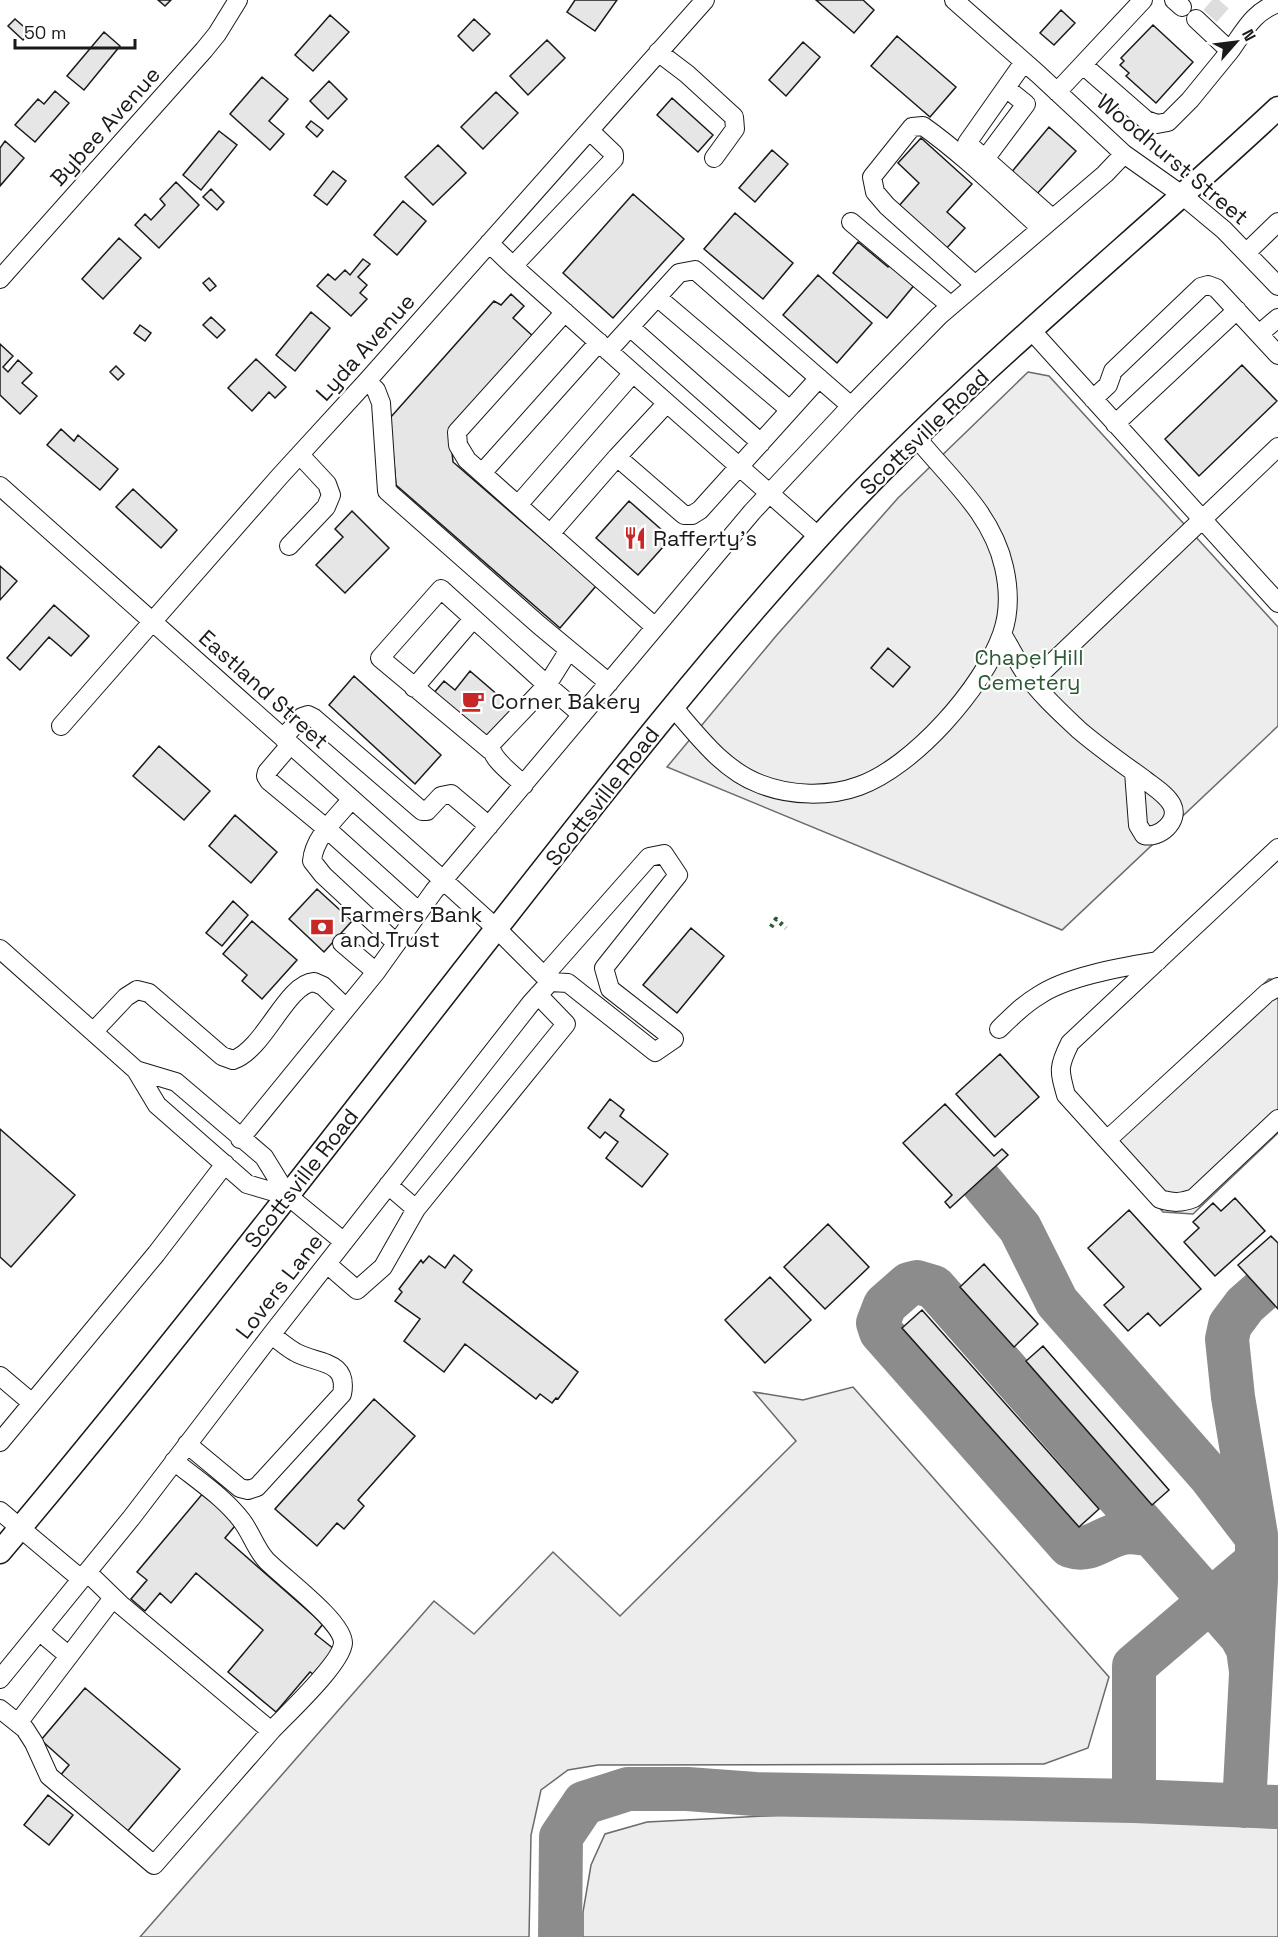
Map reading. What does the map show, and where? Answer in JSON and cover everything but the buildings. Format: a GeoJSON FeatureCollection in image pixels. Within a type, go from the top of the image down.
{"type":"FeatureCollection","features":[{"type":"Feature","properties":{"kind":"main road","name":"Scottsville Road"},"geometry":{"type":"LineString","coordinates":[[0,1552],[288,1196],[673,707],[819,537],[916,436],[1278,108]]}},
{"type":"Feature","properties":{"kind":"street","name":"Bybee Avenue"},"geometry":{"type":"LineString","coordinates":[[0,279],[204,50],[238,0]]}},
{"type":"Feature","properties":{"kind":"street","name":"Lyda Avenue"},"geometry":{"type":"LineString","coordinates":[[61,726],[705,0]]}},
{"type":"Feature","properties":{"kind":"street","name":"Woodhurst Street"},"geometry":{"type":"LineString","coordinates":[[954,0],[1124,154],[1182,195],[1224,230],[1278,286]]}},
{"type":"Feature","properties":{"kind":"street"},"geometry":{"type":"LineString","coordinates":[[1058,92],[1143,0]]}},
{"type":"Feature","properties":{"kind":"street"},"geometry":{"type":"LineString","coordinates":[[1083,65],[1146,120],[1157,124],[1168,122],[1190,100],[1256,15],[1265,8],[1278,3]]}},
{"type":"Feature","properties":{"kind":"street"},"geometry":{"type":"LineString","coordinates":[[1189,10],[1230,51]]}},
{"type":"Feature","properties":{"kind":"street"},"geometry":{"type":"LineString","coordinates":[[658,52],[687,74],[734,117],[735,129],[714,158]]}},
{"type":"Feature","properties":{"kind":"street"},"geometry":{"type":"LineString","coordinates":[[1024,62],[968,143],[1046,223]]}},
{"type":"Feature","properties":{"kind":"street"},"geometry":{"type":"LineString","coordinates":[[985,159],[1026,104],[1006,88]]}},
{"type":"Feature","properties":{"kind":"street"},"geometry":{"type":"LineString","coordinates":[[974,285],[887,206],[875,192],[872,177],[912,127],[923,126],[933,132],[1046,223]]}},
{"type":"Feature","properties":{"kind":"street"},"geometry":{"type":"LineString","coordinates":[[513,266],[614,159],[614,154],[590,131]]}},
{"type":"Feature","properties":{"kind":"street"},"geometry":{"type":"LineString","coordinates":[[240,1139],[376,972],[418,911],[443,880],[769,494],[950,305],[1105,174],[1124,154]]}},
{"type":"Feature","properties":{"kind":"street"},"geometry":{"type":"LineString","coordinates":[[851,222],[950,305]]}},
{"type":"Feature","properties":{"kind":"street"},"geometry":{"type":"LineString","coordinates":[[1246,253],[1278,222]]}},
{"type":"Feature","properties":{"kind":"street"},"geometry":{"type":"LineString","coordinates":[[489,243],[603,347],[819,537]]}},
{"type":"Feature","properties":{"kind":"street"},"geometry":{"type":"LineString","coordinates":[[482,473],[603,347],[630,327],[679,273],[695,270],[851,406]]}},
{"type":"Feature","properties":{"kind":"street"},"geometry":{"type":"LineString","coordinates":[[1093,399],[1108,385],[1113,370],[1201,287],[1208,285],[1216,288],[1278,356]]}},
{"type":"Feature","properties":{"kind":"street"},"geometry":{"type":"LineString","coordinates":[[657,297],[790,410]]}},
{"type":"Feature","properties":{"kind":"street"},"geometry":{"type":"LineString","coordinates":[[1115,423],[1236,310]]}},
{"type":"Feature","properties":{"kind":"street"},"geometry":{"type":"LineString","coordinates":[[565,312],[457,432],[458,445],[466,460],[655,627]]}},
{"type":"Feature","properties":{"kind":"street"},"geometry":{"type":"LineString","coordinates":[[1259,334],[1278,318]]}},
{"type":"Feature","properties":{"kind":"street"},"geometry":{"type":"LineString","coordinates":[[630,327],[761,443]]}},
{"type":"Feature","properties":{"kind":"street"},"geometry":{"type":"LineString","coordinates":[[1031,330],[1278,603]]}},
{"type":"Feature","properties":{"kind":"street"},"geometry":{"type":"LineString","coordinates":[[518,505],[633,373]]}},
{"type":"Feature","properties":{"kind":"street"},"geometry":{"type":"LineString","coordinates":[[617,457],[684,515],[692,515],[700,510],[819,378]]}},
{"type":"Feature","properties":{"kind":"street"},"geometry":{"type":"LineString","coordinates":[[367,381],[376,390],[381,403],[387,491],[609,683]]}},
{"type":"Feature","properties":{"kind":"street"},"geometry":{"type":"LineString","coordinates":[[550,534],[667,403]]}},
{"type":"Feature","properties":{"kind":"street"},"geometry":{"type":"LineString","coordinates":[[673,707],[709,748],[733,769],[761,784],[792,792],[810,793],[859,786],[888,772],[924,743],[946,720],[975,683],[1002,634],[1008,608],[1008,594],[1004,566],[996,540],[975,504],[916,436]]}},
{"type":"Feature","properties":{"kind":"street"},"geometry":{"type":"LineString","coordinates":[[1032,682],[1278,447]]}},
{"type":"Feature","properties":{"kind":"street"},"geometry":{"type":"LineString","coordinates":[[289,546],[326,507],[331,495],[327,484],[300,455]]}},
{"type":"Feature","properties":{"kind":"street","name":"Eastland Street"},"geometry":{"type":"LineString","coordinates":[[0,486],[497,929]]}},
{"type":"Feature","properties":{"kind":"street"},"geometry":{"type":"LineString","coordinates":[[524,785],[490,750],[380,658],[441,589],[582,715]]}},
{"type":"Feature","properties":{"kind":"street"},"geometry":{"type":"LineString","coordinates":[[414,688],[473,619]]}},
{"type":"Feature","properties":{"kind":"street"},"geometry":{"type":"LineString","coordinates":[[1002,634],[1032,682],[1080,730],[1134,772]]}},
{"type":"Feature","properties":{"kind":"street"},"geometry":{"type":"LineString","coordinates":[[490,750],[491,744],[547,685],[569,650]]}},
{"type":"Feature","properties":{"kind":"street"},"geometry":{"type":"LineString","coordinates":[[418,911],[327,829],[269,782],[267,772],[302,717],[314,718],[423,811],[427,812],[441,796],[451,794],[489,826]]}},
{"type":"Feature","properties":{"kind":"street"},"geometry":{"type":"LineString","coordinates":[[352,799],[313,850],[312,861],[323,875],[396,943]]}},
{"type":"Feature","properties":{"kind":"street"},"geometry":{"type":"LineString","coordinates":[[1278,848],[1070,1043],[1061,1061],[1061,1077],[1066,1095],[1160,1199],[1172,1203],[1183,1203],[1194,1198],[1278,1119]]}},
{"type":"Feature","properties":{"kind":"street","name":"Lovers Lane"},"geometry":{"type":"LineString","coordinates":[[0,1679],[132,1517],[544,984],[649,857],[664,854],[678,875],[604,968],[610,989],[674,1039],[655,1052],[568,983],[544,984]]}},
{"type":"Feature","properties":{"kind":"street"},"geometry":{"type":"LineString","coordinates":[[327,1264],[357,1290],[383,1267],[416,1209],[566,1024],[544,984],[497,929]]}},
{"type":"Feature","properties":{"kind":"street"},"geometry":{"type":"LineString","coordinates":[[342,943],[376,972]]}},
{"type":"Feature","properties":{"kind":"street"},"geometry":{"type":"LineString","coordinates":[[0,949],[136,1070],[157,1105],[247,1184],[288,1196]]}},
{"type":"Feature","properties":{"kind":"street"},"geometry":{"type":"LineString","coordinates":[[999,1029],[1039,995],[1059,984],[1118,967],[1158,961]]}},
{"type":"Feature","properties":{"kind":"street"},"geometry":{"type":"LineString","coordinates":[[94,1032],[126,997],[137,990],[149,993],[222,1056],[233,1060],[242,1057],[252,1048],[300,987],[314,982],[323,986],[346,1008]]}},
{"type":"Feature","properties":{"kind":"street"},"geometry":{"type":"LineString","coordinates":[[1107,1140],[1267,993],[1278,987]]}},
{"type":"Feature","properties":{"kind":"street"},"geometry":{"type":"LineString","coordinates":[[136,1070],[176,1082],[240,1139],[264,1157],[288,1196],[344,1242]]}},
{"type":"Feature","properties":{"kind":"street"},"geometry":{"type":"LineString","coordinates":[[0,1442],[156,1254],[225,1164]]}},
{"type":"Feature","properties":{"kind":"street"},"geometry":{"type":"LineString","coordinates":[[388,1185],[416,1209]]}},
{"type":"Feature","properties":{"kind":"street"},"geometry":{"type":"LineString","coordinates":[[187,1444],[240,1488],[248,1490],[257,1487],[342,1394],[344,1383],[339,1373],[330,1364],[296,1353],[271,1335]]}},
{"type":"Feature","properties":{"kind":"street"},"geometry":{"type":"LineString","coordinates":[[0,1376],[32,1404]]}},
{"type":"Feature","properties":{"kind":"street"},"geometry":{"type":"LineString","coordinates":[[0,1709],[25,1729],[49,1776],[154,1864],[271,1731],[326,1673],[341,1653],[343,1641],[324,1612],[264,1558],[234,1512],[174,1461]]}},
{"type":"Feature","properties":{"kind":"street"},"geometry":{"type":"LineString","coordinates":[[0,1511],[113,1598],[271,1731]]}},
{"type":"Feature","properties":{"kind":"street"},"geometry":{"type":"LineString","coordinates":[[18,1723],[113,1598]]}},
{"type":"Feature","properties":{"kind":"street"},"geometry":{"type":"LineString","coordinates":[[39,1631],[69,1656]]}},
{"type":"Feature","properties":{"kind":"shaded area","name":"Chapel Hill Cemetery"},"geometry":{"type":"Polygon","coordinates":[[[1028,372],[1049,376],[1278,627],[1278,726],[1062,930],[667,767],[776,636],[898,498],[1028,372]]]}},
{"type":"Feature","properties":{"kind":"shaded area"},"geometry":{"type":"Polygon","coordinates":[[[1269,979],[1278,980],[1278,1133],[1193,1214],[1163,1212],[1104,1144],[1107,1129],[1269,979]]]}},
{"type":"Feature","properties":{"kind":"shaded area"},"geometry":{"type":"Polygon","coordinates":[[[853,1387],[1109,1677],[1088,1748],[1044,1764],[598,1765],[568,1770],[541,1790],[531,1835],[529,1937],[140,1937],[434,1601],[474,1634],[553,1552],[620,1616],[796,1441],[754,1392],[803,1400],[853,1387]]]}},
{"type":"Feature","properties":{"kind":"shaded area"},"geometry":{"type":"Polygon","coordinates":[[[882,1810],[1089,1817],[1278,1828],[1278,1937],[583,1937],[583,1912],[591,1865],[605,1834],[647,1822],[882,1810]]]}},
{"type":"Feature","properties":{"kind":"taxiway"},"geometry":{"type":"LineString","coordinates":[[980,1180],[1020,1228],[1057,1302],[1210,1476],[1252,1531]]}},
{"type":"Feature","properties":{"kind":"taxiway"},"geometry":{"type":"LineString","coordinates":[[1134,1801],[1134,1666],[1257,1561],[1257,1541],[1233,1397],[1227,1339],[1230,1325],[1245,1305],[1278,1276]]}},
{"type":"Feature","properties":{"kind":"taxiway"},"geometry":{"type":"LineString","coordinates":[[1151,1535],[1127,1532],[1090,1546],[1077,1548],[1070,1546],[881,1332],[878,1323],[885,1305],[909,1284],[917,1282],[934,1287],[1241,1636],[1248,1649],[1251,1671]]}},
{"type":"Feature","properties":{"kind":"taxiway"},"geometry":{"type":"LineString","coordinates":[[1244,1806],[1257,1561]]}},
{"type":"Feature","properties":{"kind":"taxiway"},"geometry":{"type":"LineString","coordinates":[[560,1937],[561,1837],[584,1803],[628,1789],[687,1789],[755,1794],[1134,1801],[1278,1807]]}},
{"type":"Feature","properties":{"kind":"tunnel"},"geometry":{"type":"LineString","coordinates":[[1210,16],[1224,0]]}},
{"type":"Feature","properties":{"kind":"hedge"},"geometry":{"type":"LineString","coordinates":[[771,927],[776,919],[786,928]]}},
{"type":"Feature","properties":{"kind":"place","name":"Rafferty’s"},"geometry":{"type":"Point","coordinates":[635,538]}},
{"type":"Feature","properties":{"kind":"place","name":"Corner Bakery"},"geometry":{"type":"Point","coordinates":[473,701]}},
{"type":"Feature","properties":{"kind":"place","name":"Farmers Bank and Trust"},"geometry":{"type":"Point","coordinates":[322,927]}}]}
